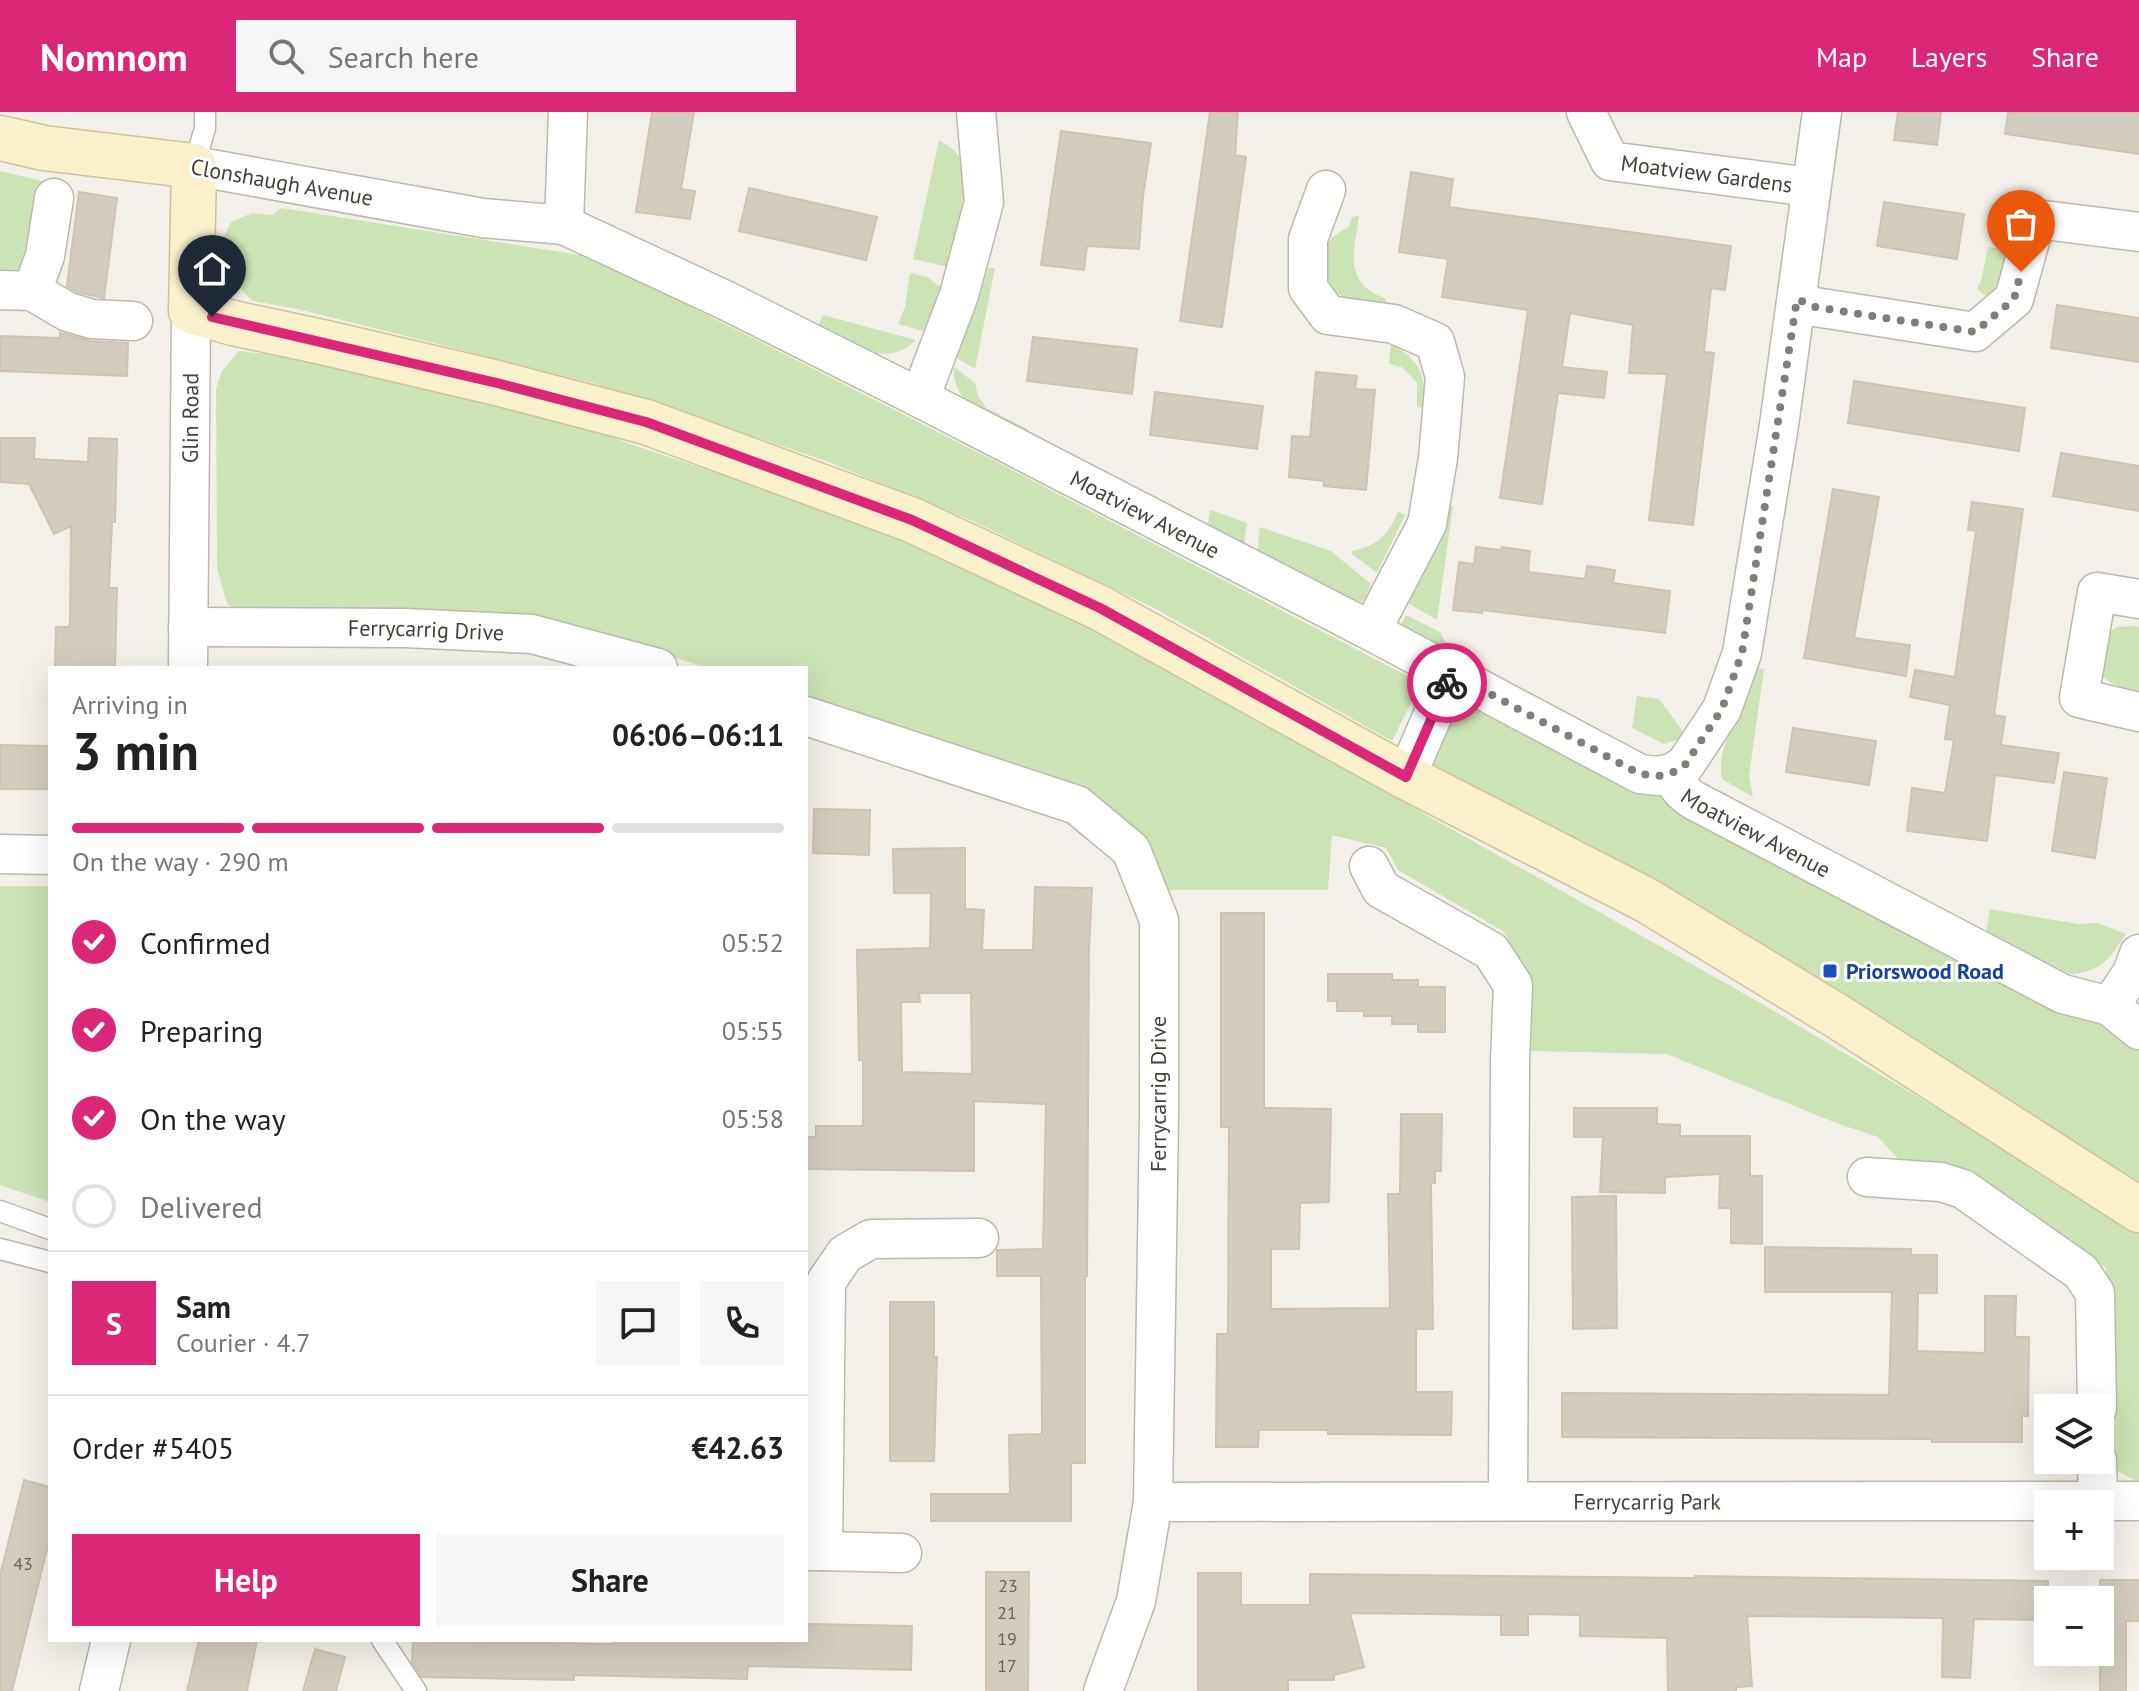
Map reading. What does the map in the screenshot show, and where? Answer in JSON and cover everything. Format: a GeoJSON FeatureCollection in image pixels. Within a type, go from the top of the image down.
{"type":"FeatureCollection","features":[{"type":"Feature","properties":{"kind":"street"},"geometry":{"type":"LineString","coordinates":[[564,225],[568,112]]}},
{"type":"Feature","properties":{"kind":"street"},"geometry":{"type":"LineString","coordinates":[[920,398],[959,295],[984,202],[976,112]]}},
{"type":"Feature","properties":{"kind":"street","name":"Moatview Gardens"},"geometry":{"type":"LineString","coordinates":[[1586,112],[1610,161],[1810,187]]}},
{"type":"Feature","properties":{"kind":"street","name":"Moatview Gardens"},"geometry":{"type":"LineString","coordinates":[[1672,773],[1685,765],[1722,709],[1742,653],[1797,299],[1822,112]]}},
{"type":"Feature","properties":{"kind":"street","name":"Clonshaugh Avenue"},"geometry":{"type":"LineString","coordinates":[[0,138],[44,148],[194,166],[483,218],[564,225]]}},
{"type":"Feature","properties":{"kind":"street","name":"Glin Road"},"geometry":{"type":"LineString","coordinates":[[188,666],[194,166]]}},
{"type":"Feature","properties":{"kind":"street"},"geometry":{"type":"LineString","coordinates":[[1326,190],[1308,239],[1308,288],[1328,315],[1394,324],[1435,342],[1445,377],[1438,458],[1427,524],[1371,631]]}},
{"type":"Feature","properties":{"kind":"street"},"geometry":{"type":"LineString","coordinates":[[54,198],[45,256],[16,290],[80,316],[133,321]]}},
{"type":"Feature","properties":{"kind":"street"},"geometry":{"type":"LineString","coordinates":[[1797,299],[1815,307],[1975,332],[2014,299],[2036,219],[2139,232]]}},
{"type":"Feature","properties":{"kind":"street","name":"Moatview Avenue"},"geometry":{"type":"LineString","coordinates":[[564,225],[727,301],[920,398],[1640,774],[1658,776],[1672,773],[1676,785],[1695,801],[2063,994],[2125,1018],[2132,973],[2139,954]]}},
{"type":"Feature","properties":{"kind":"street"},"geometry":{"type":"LineString","coordinates":[[191,311],[497,383],[646,422],[912,520],[1100,608],[1406,777],[1646,900],[1840,1018],[2139,1210]]}},
{"type":"Feature","properties":{"kind":"street"},"geometry":{"type":"LineString","coordinates":[[2139,599],[2097,592],[2079,698],[2139,712]]}},
{"type":"Feature","properties":{"kind":"street","name":"Ferrycarrig Drive"},"geometry":{"type":"LineString","coordinates":[[188,627],[406,628],[532,634],[651,666]]}},
{"type":"Feature","properties":{"kind":"street"},"geometry":{"type":"LineString","coordinates":[[1406,777],[1451,673]]}},
{"type":"Feature","properties":{"kind":"street","name":"Ferrycarrig Drive"},"geometry":{"type":"LineString","coordinates":[[808,717],[1077,805],[1131,850],[1159,920],[1153,1502],[1136,1601],[1103,1691]]}},
{"type":"Feature","properties":{"kind":"street"},"geometry":{"type":"LineString","coordinates":[[0,854],[48,855]]}},
{"type":"Feature","properties":{"kind":"street"},"geometry":{"type":"LineString","coordinates":[[1369,866],[1381,889],[1491,951],[1513,985],[1508,1500]]}},
{"type":"Feature","properties":{"kind":"street"},"geometry":{"type":"LineString","coordinates":[[1867,1177],[1941,1182],[1963,1189],[2081,1272],[2095,1293],[2097,1394]]}},
{"type":"Feature","properties":{"kind":"street"},"geometry":{"type":"LineString","coordinates":[[902,1553],[815,1551],[826,1282],[845,1254],[871,1239],[979,1238]]}},
{"type":"Feature","properties":{"kind":"street","name":"Ferrycarrig Park"},"geometry":{"type":"LineString","coordinates":[[1153,1502],[2034,1501]]}},
{"type":"Feature","properties":{"kind":"street","name":"Ferrycarrig Park"},"geometry":{"type":"LineString","coordinates":[[2114,1501],[2139,1501]]}},
{"type":"Feature","properties":{"kind":"street"},"geometry":{"type":"LineString","coordinates":[[99,1691],[111,1642]]}},
{"type":"Feature","properties":{"kind":"lane"},"geometry":{"type":"LineString","coordinates":[[194,166],[205,128],[205,112]]}},
{"type":"Feature","properties":{"kind":"lane"},"geometry":{"type":"LineString","coordinates":[[0,1211],[48,1228]]}},
{"type":"Feature","properties":{"kind":"lane"},"geometry":{"type":"LineString","coordinates":[[0,1249],[48,1261]]}},
{"type":"Feature","properties":{"kind":"lane"},"geometry":{"type":"LineString","coordinates":[[392,1644],[416,1691]]}},
{"type":"Feature","properties":{"kind":"green space"},"geometry":{"type":"Polygon","coordinates":[[[939,140],[959,156],[963,166],[961,210],[949,267],[913,259],[939,140]]]}},
{"type":"Feature","properties":{"kind":"green space"},"geometry":{"type":"Polygon","coordinates":[[[0,171],[54,184],[36,253],[14,274],[0,272],[0,171]]]}},
{"type":"Feature","properties":{"kind":"green space"},"geometry":{"type":"Polygon","coordinates":[[[281,208],[593,257],[993,460],[1421,683],[1392,741],[1154,608],[966,518],[823,460],[593,383],[298,309],[252,301],[225,272],[217,252],[231,222],[252,213],[273,215],[281,208]]]}},
{"type":"Feature","properties":{"kind":"green space"},"geometry":{"type":"Polygon","coordinates":[[[1359,216],[1354,266],[1362,283],[1386,299],[1386,304],[1342,296],[1326,278],[1323,263],[1326,248],[1338,233],[1349,227],[1352,217],[1359,216]]]}},
{"type":"Feature","properties":{"kind":"green space"},"geometry":{"type":"Polygon","coordinates":[[[1988,247],[2008,250],[2002,280],[1987,297],[1977,289],[1988,247]]]}},
{"type":"Feature","properties":{"kind":"green space"},"geometry":{"type":"Polygon","coordinates":[[[988,268],[995,268],[975,369],[955,357],[977,306],[988,268]]]}},
{"type":"Feature","properties":{"kind":"green space"},"geometry":{"type":"Polygon","coordinates":[[[910,273],[927,277],[942,288],[923,331],[898,324],[905,307],[910,273]]]}},
{"type":"Feature","properties":{"kind":"green space"},"geometry":{"type":"Polygon","coordinates":[[[823,315],[916,340],[892,353],[867,352],[816,330],[823,315]]]}},
{"type":"Feature","properties":{"kind":"green space"},"geometry":{"type":"Polygon","coordinates":[[[1391,344],[1409,356],[1419,370],[1424,386],[1423,408],[1417,407],[1417,383],[1402,367],[1389,364],[1391,344]]]}},
{"type":"Feature","properties":{"kind":"green space"},"geometry":{"type":"Polygon","coordinates":[[[239,351],[328,361],[552,416],[816,506],[1019,586],[1752,998],[2139,1232],[2139,1483],[2114,1469],[2114,1394],[2110,1394],[2106,1268],[1963,1173],[1905,1166],[1878,1137],[1667,1054],[1531,1051],[1532,1000],[1521,961],[1503,931],[1398,870],[1386,848],[1332,835],[1328,890],[1167,890],[1147,843],[808,701],[808,666],[701,666],[560,621],[396,608],[246,613],[227,604],[217,568],[216,389],[222,371],[239,351]]]}},
{"type":"Feature","properties":{"kind":"green space"},"geometry":{"type":"Polygon","coordinates":[[[954,367],[975,383],[978,396],[986,408],[1029,430],[1026,435],[989,418],[968,403],[955,381],[954,367]]]}},
{"type":"Feature","properties":{"kind":"green space"},"geometry":{"type":"Polygon","coordinates":[[[1446,506],[1453,506],[1437,620],[1404,601],[1446,506]]]}},
{"type":"Feature","properties":{"kind":"green space"},"geometry":{"type":"Polygon","coordinates":[[[1210,510],[1247,523],[1243,549],[1207,529],[1210,510]]]}},
{"type":"Feature","properties":{"kind":"green space"},"geometry":{"type":"Polygon","coordinates":[[[1398,512],[1405,515],[1377,573],[1352,551],[1381,539],[1398,512]]]}},
{"type":"Feature","properties":{"kind":"green space"},"geometry":{"type":"Polygon","coordinates":[[[1260,527],[1331,551],[1371,584],[1365,599],[1353,606],[1257,555],[1260,527]]]}},
{"type":"Feature","properties":{"kind":"green space"},"geometry":{"type":"Polygon","coordinates":[[[1406,615],[1440,632],[1447,646],[1440,651],[1399,629],[1406,615]]]}},
{"type":"Feature","properties":{"kind":"green space"},"geometry":{"type":"Polygon","coordinates":[[[2117,627],[2139,627],[2139,691],[2113,684],[2100,674],[2102,636],[2117,627]]]}},
{"type":"Feature","properties":{"kind":"green space"},"geometry":{"type":"Polygon","coordinates":[[[1757,668],[1764,669],[1749,776],[1753,797],[1722,779],[1721,768],[1724,748],[1757,668]]]}},
{"type":"Feature","properties":{"kind":"green space"},"geometry":{"type":"Polygon","coordinates":[[[1459,677],[2139,1027],[2139,1207],[1414,779],[1459,677]]]}},
{"type":"Feature","properties":{"kind":"green space"},"geometry":{"type":"Polygon","coordinates":[[[1637,696],[1659,699],[1684,733],[1677,740],[1664,744],[1632,728],[1637,696]]]}},
{"type":"Feature","properties":{"kind":"green space"},"geometry":{"type":"Polygon","coordinates":[[[0,886],[48,886],[48,1201],[0,1185],[0,886]]]}},
{"type":"Feature","properties":{"kind":"green space"},"geometry":{"type":"Polygon","coordinates":[[[1990,909],[2078,924],[2097,923],[2126,934],[2098,967],[2072,974],[1986,933],[1990,909]]]}},
{"type":"Feature","properties":{"kind":"building"},"geometry":{"type":"Polygon","coordinates":[[[652,112],[694,112],[681,189],[695,191],[690,219],[636,212],[652,112]]]}},
{"type":"Feature","properties":{"kind":"building"},"geometry":{"type":"Polygon","coordinates":[[[1210,112],[1238,112],[1235,155],[1246,157],[1222,327],[1180,321],[1210,112]]]}},
{"type":"Feature","properties":{"kind":"building"},"geometry":{"type":"Polygon","coordinates":[[[1898,112],[1941,112],[1937,145],[1894,140],[1898,112]]]}},
{"type":"Feature","properties":{"kind":"building"},"geometry":{"type":"Polygon","coordinates":[[[2008,112],[2139,112],[2139,154],[2005,134],[2008,112]]]}},
{"type":"Feature","properties":{"kind":"building"},"geometry":{"type":"Polygon","coordinates":[[[1061,131],[1151,143],[1139,249],[1087,246],[1084,270],[1041,265],[1061,131]]]}},
{"type":"Feature","properties":{"kind":"building"},"geometry":{"type":"Polygon","coordinates":[[[1411,172],[1453,179],[1449,207],[1731,246],[1725,290],[1711,288],[1704,352],[1714,353],[1693,525],[1649,520],[1667,374],[1629,373],[1633,325],[1570,313],[1562,367],[1607,372],[1604,398],[1558,393],[1542,504],[1500,498],[1528,310],[1442,297],[1448,259],[1399,252],[1411,172]]]}},
{"type":"Feature","properties":{"kind":"building"},"geometry":{"type":"Polygon","coordinates":[[[749,188],[877,217],[866,260],[739,231],[749,188]]]}},
{"type":"Feature","properties":{"kind":"building"},"geometry":{"type":"Polygon","coordinates":[[[79,192],[117,198],[104,298],[77,292],[67,286],[79,192]]]}},
{"type":"Feature","properties":{"kind":"building"},"geometry":{"type":"Polygon","coordinates":[[[1884,202],[1964,214],[1957,259],[1877,246],[1884,202]]]}},
{"type":"Feature","properties":{"kind":"building"},"geometry":{"type":"Polygon","coordinates":[[[2057,305],[2139,318],[2139,362],[2051,348],[2057,305]]]}},
{"type":"Feature","properties":{"kind":"building"},"geometry":{"type":"Polygon","coordinates":[[[60,333],[91,341],[128,343],[127,376],[0,371],[0,336],[60,338],[60,333]]]}},
{"type":"Feature","properties":{"kind":"building"},"geometry":{"type":"Polygon","coordinates":[[[1033,337],[1137,349],[1132,394],[1027,381],[1033,337]]]}},
{"type":"Feature","properties":{"kind":"building"},"geometry":{"type":"Polygon","coordinates":[[[1316,372],[1357,376],[1355,389],[1375,390],[1366,490],[1324,486],[1324,481],[1289,477],[1292,436],[1310,437],[1316,372]]]}},
{"type":"Feature","properties":{"kind":"building"},"geometry":{"type":"Polygon","coordinates":[[[1854,381],[2025,408],[2019,451],[1848,423],[1854,381]]]}},
{"type":"Feature","properties":{"kind":"building"},"geometry":{"type":"Polygon","coordinates":[[[1155,392],[1263,406],[1257,449],[1150,435],[1155,392]]]}},
{"type":"Feature","properties":{"kind":"building"},"geometry":{"type":"Polygon","coordinates":[[[0,438],[35,438],[34,459],[88,462],[89,438],[117,439],[115,522],[112,522],[109,588],[117,588],[115,666],[55,666],[56,627],[69,627],[70,623],[71,526],[54,534],[29,484],[0,482],[0,438]]]}},
{"type":"Feature","properties":{"kind":"building"},"geometry":{"type":"Polygon","coordinates":[[[2061,453],[2139,466],[2139,511],[2053,496],[2061,453]]]}},
{"type":"Feature","properties":{"kind":"building"},"geometry":{"type":"Polygon","coordinates":[[[1833,489],[1879,497],[1854,638],[1910,645],[1906,676],[1804,658],[1833,489]]]}},
{"type":"Feature","properties":{"kind":"building"},"geometry":{"type":"Polygon","coordinates":[[[1972,502],[2023,509],[1994,715],[2005,717],[2001,745],[2059,753],[2054,783],[1995,775],[1987,841],[1907,831],[1912,788],[1945,793],[1954,740],[1945,739],[1950,705],[1910,697],[1915,670],[1955,677],[1976,531],[1968,530],[1972,502]]]}},
{"type":"Feature","properties":{"kind":"building"},"geometry":{"type":"Polygon","coordinates":[[[1476,547],[1530,551],[1528,572],[1585,579],[1587,566],[1615,570],[1613,583],[1670,591],[1665,633],[1482,610],[1482,613],[1453,610],[1459,562],[1474,564],[1476,547]]]}},
{"type":"Feature","properties":{"kind":"building"},"geometry":{"type":"Polygon","coordinates":[[[1793,728],[1876,741],[1869,785],[1786,772],[1793,728]]]}},
{"type":"Feature","properties":{"kind":"building"},"geometry":{"type":"Polygon","coordinates":[[[0,745],[48,746],[48,789],[0,789],[0,745]]]}},
{"type":"Feature","properties":{"kind":"building"},"geometry":{"type":"Polygon","coordinates":[[[2064,772],[2107,778],[2095,858],[2052,851],[2064,772]]]}},
{"type":"Feature","properties":{"kind":"building"},"geometry":{"type":"Polygon","coordinates":[[[814,809],[870,810],[869,855],[813,853],[814,809]]]}},
{"type":"Feature","properties":{"kind":"building"},"geometry":{"type":"Polygon","coordinates":[[[965,848],[965,909],[984,910],[982,950],[1033,950],[1035,887],[1092,888],[1085,1463],[1071,1463],[1071,1521],[931,1521],[931,1494],[1010,1494],[1009,1435],[1042,1434],[1041,1276],[997,1276],[997,1250],[1043,1249],[1046,1104],[974,1101],[974,1171],[808,1169],[808,1137],[816,1137],[816,1126],[863,1126],[857,950],[930,948],[931,893],[894,893],[893,849],[965,848]],[[919,993],[920,1002],[901,1002],[902,1072],[972,1074],[971,993],[919,993]]]}},
{"type":"Feature","properties":{"kind":"building"},"geometry":{"type":"Polygon","coordinates":[[[1221,913],[1264,913],[1264,1108],[1331,1109],[1329,1202],[1300,1203],[1299,1249],[1271,1249],[1271,1309],[1390,1308],[1388,1194],[1400,1194],[1401,1114],[1442,1114],[1441,1171],[1435,1171],[1435,1183],[1431,1183],[1433,1329],[1416,1329],[1416,1392],[1452,1392],[1451,1435],[1259,1430],[1258,1447],[1216,1447],[1217,1334],[1228,1334],[1229,1127],[1221,1127],[1221,913]]]}},
{"type":"Feature","properties":{"kind":"building"},"geometry":{"type":"Polygon","coordinates":[[[1328,974],[1392,974],[1392,980],[1418,980],[1418,987],[1445,987],[1445,1032],[1418,1032],[1418,1024],[1392,1024],[1392,1016],[1364,1016],[1364,1011],[1337,1011],[1337,1001],[1328,1001],[1328,974]]]}},
{"type":"Feature","properties":{"kind":"building"},"geometry":{"type":"Polygon","coordinates":[[[1574,1108],[1657,1108],[1657,1124],[1680,1125],[1680,1136],[1750,1136],[1750,1176],[1762,1176],[1762,1244],[1731,1243],[1731,1208],[1719,1208],[1720,1174],[1665,1177],[1665,1193],[1600,1192],[1603,1137],[1574,1137],[1574,1108]]]}},
{"type":"Feature","properties":{"kind":"building"},"geometry":{"type":"Polygon","coordinates":[[[1616,1196],[1617,1328],[1573,1329],[1572,1197],[1616,1196]]]}},
{"type":"Feature","properties":{"kind":"building"},"geometry":{"type":"Polygon","coordinates":[[[1765,1247],[1911,1249],[1911,1255],[1937,1255],[1937,1293],[1918,1293],[1917,1351],[1985,1353],[1985,1296],[2016,1296],[2015,1337],[2029,1337],[2028,1416],[2022,1416],[2022,1442],[1562,1437],[1562,1393],[1889,1395],[1892,1292],[1765,1292],[1765,1247]]]}},
{"type":"Feature","properties":{"kind":"building"},"geometry":{"type":"Polygon","coordinates":[[[890,1302],[934,1302],[934,1357],[937,1357],[934,1461],[890,1461],[890,1302]]]}},
{"type":"Feature","properties":{"kind":"building"},"geometry":{"type":"Polygon","coordinates":[[[24,1480],[48,1486],[48,1545],[12,1691],[0,1691],[0,1575],[24,1480]]]}},
{"type":"Feature","properties":{"kind":"building"},"geometry":{"type":"Polygon","coordinates":[[[986,1572],[1029,1572],[1028,1691],[986,1691],[986,1572]]]}},
{"type":"Feature","properties":{"kind":"building"},"geometry":{"type":"Polygon","coordinates":[[[1198,1573],[1241,1573],[1241,1605],[1310,1605],[1310,1574],[2048,1581],[2048,1586],[2034,1586],[2034,1620],[1974,1619],[1970,1678],[1942,1677],[1943,1618],[1747,1616],[1752,1686],[1736,1687],[1736,1691],[1668,1691],[1667,1638],[1580,1636],[1580,1615],[1528,1614],[1528,1635],[1501,1635],[1501,1615],[1350,1613],[1364,1667],[1334,1675],[1334,1680],[1288,1680],[1288,1691],[1198,1691],[1198,1573]]]}},
{"type":"Feature","properties":{"kind":"building"},"geometry":{"type":"Polygon","coordinates":[[[2100,1580],[2139,1580],[2139,1621],[2126,1621],[2126,1691],[2100,1691],[2100,1666],[2114,1666],[2114,1586],[2100,1586],[2100,1580]]]}},
{"type":"Feature","properties":{"kind":"building"},"geometry":{"type":"Polygon","coordinates":[[[808,1624],[912,1626],[911,1670],[748,1666],[747,1679],[574,1675],[574,1680],[422,1677],[412,1662],[413,1642],[808,1642],[808,1624]]]}},
{"type":"Feature","properties":{"kind":"building"},"geometry":{"type":"Polygon","coordinates":[[[199,1642],[257,1642],[247,1691],[187,1691],[199,1642]]]}},
{"type":"Feature","properties":{"kind":"building"},"geometry":{"type":"Polygon","coordinates":[[[315,1649],[345,1657],[336,1691],[303,1691],[315,1649]]]}},
{"type":"Feature","properties":{"kind":"way so far"},"geometry":{"type":"LineString","coordinates":[[1447,683],[1451,673],[1640,774],[1658,776],[1672,773],[1685,765],[1722,709],[1742,653],[1797,299],[1815,307],[1975,332],[2014,299],[2021,272]]}},
{"type":"Feature","properties":{"kind":"place","name":"Priorswood Road"},"geometry":{"type":"Point","coordinates":[1830,971]}},
{"type":"Feature","properties":{"kind":"route"},"geometry":{"type":"LineString","coordinates":[[212,317],[497,383],[646,422],[912,520],[1100,608],[1406,777],[1447,683]]}}]}
